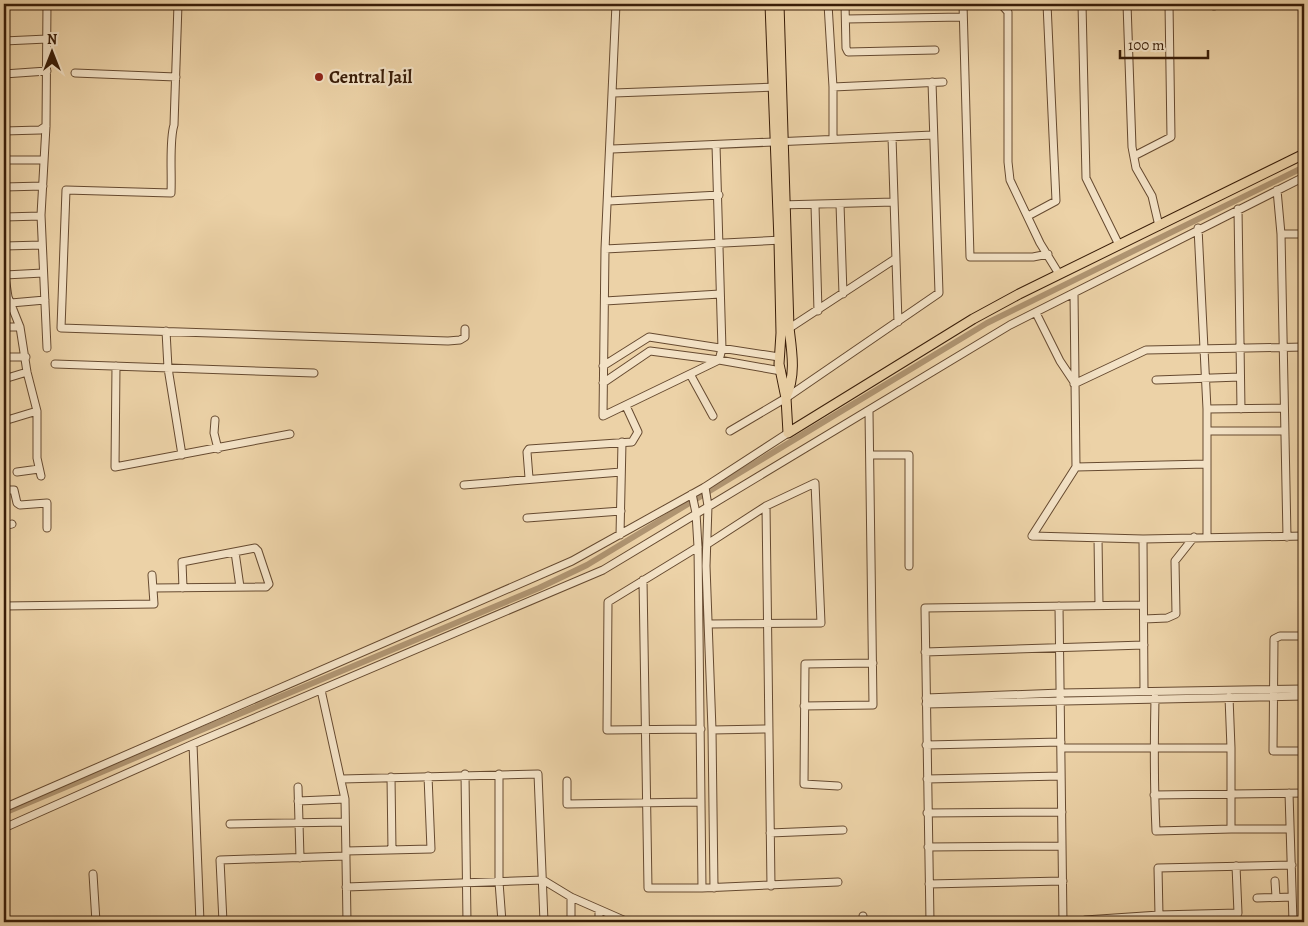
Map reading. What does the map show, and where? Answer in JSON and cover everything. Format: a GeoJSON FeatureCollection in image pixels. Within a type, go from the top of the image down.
{"type":"FeatureCollection","features":[{"type":"Feature","properties":{"kind":"main road"},"geometry":{"type":"LineString","coordinates":[[770,4],[778,87]]}},
{"type":"Feature","properties":{"kind":"main road"},"geometry":{"type":"LineString","coordinates":[[779,4],[778,87],[782,240],[779,357],[786,398],[788,432],[973,319],[1059,274],[1304,154]]}},
{"type":"Feature","properties":{"kind":"main road"},"geometry":{"type":"LineString","coordinates":[[782,240],[793,363],[791,383],[786,398]]}},
{"type":"Feature","properties":{"kind":"street"},"geometry":{"type":"LineString","coordinates":[[47,348],[41,216],[42,160],[46,126],[48,4]]}},
{"type":"Feature","properties":{"kind":"street"},"geometry":{"type":"LineString","coordinates":[[178,4],[174,125],[171,138],[173,152],[171,192],[66,190],[61,328],[448,340],[460,340],[465,337],[465,329]]}},
{"type":"Feature","properties":{"kind":"street"},"geometry":{"type":"LineString","coordinates":[[616,4],[612,149],[606,248],[603,416],[719,360],[722,349],[719,194],[716,145]]}},
{"type":"Feature","properties":{"kind":"street"},"geometry":{"type":"LineString","coordinates":[[828,4],[833,86],[833,139]]}},
{"type":"Feature","properties":{"kind":"street"},"geometry":{"type":"LineString","coordinates":[[845,4],[846,48],[848,52],[935,50]]}},
{"type":"Feature","properties":{"kind":"street"},"geometry":{"type":"LineString","coordinates":[[963,4],[970,193],[970,257],[1033,257],[1048,254]]}},
{"type":"Feature","properties":{"kind":"street"},"geometry":{"type":"LineString","coordinates":[[1001,4],[1008,12],[1008,162],[1010,180],[1059,274]]}},
{"type":"Feature","properties":{"kind":"street"},"geometry":{"type":"LineString","coordinates":[[1028,216],[1056,201],[1047,4]]}},
{"type":"Feature","properties":{"kind":"street"},"geometry":{"type":"LineString","coordinates":[[1082,4],[1086,178],[1119,245]]}},
{"type":"Feature","properties":{"kind":"street"},"geometry":{"type":"LineString","coordinates":[[1127,4],[1132,147],[1136,168],[1152,196],[1159,226]]}},
{"type":"Feature","properties":{"kind":"street"},"geometry":{"type":"LineString","coordinates":[[1134,156],[1171,137],[1168,4]]}},
{"type":"Feature","properties":{"kind":"street"},"geometry":{"type":"LineString","coordinates":[[846,19],[963,17]]}},
{"type":"Feature","properties":{"kind":"street"},"geometry":{"type":"LineString","coordinates":[[4,41],[48,39]]}},
{"type":"Feature","properties":{"kind":"street"},"geometry":{"type":"LineString","coordinates":[[4,74],[47,71]]}},
{"type":"Feature","properties":{"kind":"street"},"geometry":{"type":"LineString","coordinates":[[75,73],[176,77]]}},
{"type":"Feature","properties":{"kind":"street"},"geometry":{"type":"LineString","coordinates":[[730,431],[786,398],[939,293],[932,82]]}},
{"type":"Feature","properties":{"kind":"street"},"geometry":{"type":"LineString","coordinates":[[833,86],[943,82]]}},
{"type":"Feature","properties":{"kind":"street"},"geometry":{"type":"LineString","coordinates":[[614,93],[778,87]]}},
{"type":"Feature","properties":{"kind":"street"},"geometry":{"type":"LineString","coordinates":[[4,130],[40,130],[46,126]]}},
{"type":"Feature","properties":{"kind":"street"},"geometry":{"type":"LineString","coordinates":[[612,149],[933,135]]}},
{"type":"Feature","properties":{"kind":"street"},"geometry":{"type":"LineString","coordinates":[[892,137],[898,322]]}},
{"type":"Feature","properties":{"kind":"street"},"geometry":{"type":"LineString","coordinates":[[4,160],[42,160]]}},
{"type":"Feature","properties":{"kind":"street"},"geometry":{"type":"LineString","coordinates":[[4,828],[192,744],[570,585],[647,545],[708,504],[869,412],[1010,325],[1074,294],[1198,228],[1304,177]]}},
{"type":"Feature","properties":{"kind":"street"},"geometry":{"type":"LineString","coordinates":[[4,187],[43,186]]}},
{"type":"Feature","properties":{"kind":"street"},"geometry":{"type":"LineString","coordinates":[[1277,190],[1281,234],[1287,537]]}},
{"type":"Feature","properties":{"kind":"street"},"geometry":{"type":"LineString","coordinates":[[609,201],[719,194]]}},
{"type":"Feature","properties":{"kind":"street"},"geometry":{"type":"LineString","coordinates":[[781,205],[894,202]]}},
{"type":"Feature","properties":{"kind":"street"},"geometry":{"type":"LineString","coordinates":[[840,204],[842,294]]}},
{"type":"Feature","properties":{"kind":"street"},"geometry":{"type":"LineString","coordinates":[[815,205],[818,311]]}},
{"type":"Feature","properties":{"kind":"street"},"geometry":{"type":"LineString","coordinates":[[1238,209],[1241,408]]}},
{"type":"Feature","properties":{"kind":"street"},"geometry":{"type":"LineString","coordinates":[[4,217],[41,216]]}},
{"type":"Feature","properties":{"kind":"street"},"geometry":{"type":"LineString","coordinates":[[1198,228],[1206,378],[1207,537]]}},
{"type":"Feature","properties":{"kind":"street"},"geometry":{"type":"LineString","coordinates":[[1281,234],[1304,234]]}},
{"type":"Feature","properties":{"kind":"street"},"geometry":{"type":"LineString","coordinates":[[606,248],[720,245],[782,240]]}},
{"type":"Feature","properties":{"kind":"street"},"geometry":{"type":"LineString","coordinates":[[4,246],[42,245]]}},
{"type":"Feature","properties":{"kind":"street"},"geometry":{"type":"LineString","coordinates":[[781,333],[818,311],[895,259]]}},
{"type":"Feature","properties":{"kind":"street"},"geometry":{"type":"LineString","coordinates":[[17,472],[40,472],[37,458],[37,412],[27,372],[20,327],[7,299],[4,273],[43,273]]}},
{"type":"Feature","properties":{"kind":"street"},"geometry":{"type":"LineString","coordinates":[[605,301],[720,294]]}},
{"type":"Feature","properties":{"kind":"street"},"geometry":{"type":"LineString","coordinates":[[1074,294],[1076,466],[1032,536],[1143,539],[1304,536]]}},
{"type":"Feature","properties":{"kind":"street"},"geometry":{"type":"LineString","coordinates":[[7,299],[45,300]]}},
{"type":"Feature","properties":{"kind":"street"},"geometry":{"type":"LineString","coordinates":[[1036,313],[1060,361],[1074,383]]}},
{"type":"Feature","properties":{"kind":"street"},"geometry":{"type":"LineString","coordinates":[[4,327],[20,327]]}},
{"type":"Feature","properties":{"kind":"street"},"geometry":{"type":"LineString","coordinates":[[166,332],[168,368],[182,455]]}},
{"type":"Feature","properties":{"kind":"street"},"geometry":{"type":"LineString","coordinates":[[603,366],[649,337],[779,357]]}},
{"type":"Feature","properties":{"kind":"street"},"geometry":{"type":"LineString","coordinates":[[1074,383],[1141,351],[1304,347]]}},
{"type":"Feature","properties":{"kind":"street"},"geometry":{"type":"LineString","coordinates":[[603,383],[650,351],[719,360],[781,371]]}},
{"type":"Feature","properties":{"kind":"street"},"geometry":{"type":"LineString","coordinates":[[4,357],[26,356]]}},
{"type":"Feature","properties":{"kind":"street"},"geometry":{"type":"LineString","coordinates":[[55,364],[314,373]]}},
{"type":"Feature","properties":{"kind":"street"},"geometry":{"type":"LineString","coordinates":[[116,366],[115,467],[290,434]]}},
{"type":"Feature","properties":{"kind":"street"},"geometry":{"type":"LineString","coordinates":[[4,379],[27,372]]}},
{"type":"Feature","properties":{"kind":"street"},"geometry":{"type":"LineString","coordinates":[[690,374],[713,416]]}},
{"type":"Feature","properties":{"kind":"street"},"geometry":{"type":"LineString","coordinates":[[1156,380],[1240,377]]}},
{"type":"Feature","properties":{"kind":"street"},"geometry":{"type":"LineString","coordinates":[[529,478],[529,449],[632,442],[638,432],[626,406]]}},
{"type":"Feature","properties":{"kind":"street"},"geometry":{"type":"LineString","coordinates":[[1206,409],[1284,408]]}},
{"type":"Feature","properties":{"kind":"street"},"geometry":{"type":"LineString","coordinates":[[4,421],[37,412]]}},
{"type":"Feature","properties":{"kind":"street"},"geometry":{"type":"LineString","coordinates":[[804,706],[873,705],[869,412]]}},
{"type":"Feature","properties":{"kind":"street"},"geometry":{"type":"LineString","coordinates":[[214,420],[214,434],[218,449]]}},
{"type":"Feature","properties":{"kind":"street"},"geometry":{"type":"LineString","coordinates":[[1207,431],[1284,431]]}},
{"type":"Feature","properties":{"kind":"street"},"geometry":{"type":"LineString","coordinates":[[4,808],[572,561],[706,489],[788,432]]}},
{"type":"Feature","properties":{"kind":"street"},"geometry":{"type":"LineString","coordinates":[[620,535],[622,442]]}},
{"type":"Feature","properties":{"kind":"street"},"geometry":{"type":"LineString","coordinates":[[870,455],[909,455],[909,566]]}},
{"type":"Feature","properties":{"kind":"street"},"geometry":{"type":"LineString","coordinates":[[1076,466],[1207,464]]}},
{"type":"Feature","properties":{"kind":"street"},"geometry":{"type":"LineString","coordinates":[[464,485],[529,478],[621,472]]}},
{"type":"Feature","properties":{"kind":"street"},"geometry":{"type":"LineString","coordinates":[[708,543],[766,506],[815,483],[821,623],[709,624]]}},
{"type":"Feature","properties":{"kind":"street"},"geometry":{"type":"LineString","coordinates":[[706,489],[708,504],[706,566],[712,730],[714,888]]}},
{"type":"Feature","properties":{"kind":"street"},"geometry":{"type":"LineString","coordinates":[[4,490],[14,490],[17,503],[20,505],[47,503],[47,528]]}},
{"type":"Feature","properties":{"kind":"street"},"geometry":{"type":"LineString","coordinates":[[693,495],[698,547],[702,888]]}},
{"type":"Feature","properties":{"kind":"street"},"geometry":{"type":"LineString","coordinates":[[766,506],[771,886]]}},
{"type":"Feature","properties":{"kind":"street"},"geometry":{"type":"LineString","coordinates":[[527,518],[621,511]]}},
{"type":"Feature","properties":{"kind":"street"},"geometry":{"type":"LineString","coordinates":[[4,526],[12,524]]}},
{"type":"Feature","properties":{"kind":"street"},"geometry":{"type":"LineString","coordinates":[[1144,619],[1167,618],[1176,614],[1175,561],[1194,537]]}},
{"type":"Feature","properties":{"kind":"street"},"geometry":{"type":"LineString","coordinates":[[1098,538],[1099,605]]}},
{"type":"Feature","properties":{"kind":"street"},"geometry":{"type":"LineString","coordinates":[[1143,539],[1144,692]]}},
{"type":"Feature","properties":{"kind":"street"},"geometry":{"type":"LineString","coordinates":[[698,547],[608,602],[607,730],[701,729]]}},
{"type":"Feature","properties":{"kind":"street"},"geometry":{"type":"LineString","coordinates":[[153,588],[183,588],[266,587],[269,584],[257,549],[182,562],[183,588]]}},
{"type":"Feature","properties":{"kind":"street"},"geometry":{"type":"LineString","coordinates":[[235,552],[240,587]]}},
{"type":"Feature","properties":{"kind":"street"},"geometry":{"type":"LineString","coordinates":[[4,606],[154,604],[152,575]]}},
{"type":"Feature","properties":{"kind":"street"},"geometry":{"type":"LineString","coordinates":[[642,580],[648,888],[714,888],[838,882]]}},
{"type":"Feature","properties":{"kind":"street"},"geometry":{"type":"LineString","coordinates":[[930,922],[925,608],[1143,605]]}},
{"type":"Feature","properties":{"kind":"street"},"geometry":{"type":"LineString","coordinates":[[1058,606],[1061,648],[1063,922]]}},
{"type":"Feature","properties":{"kind":"street"},"geometry":{"type":"LineString","coordinates":[[1304,636],[1280,636],[1274,639],[1272,751],[1304,751]]}},
{"type":"Feature","properties":{"kind":"street"},"geometry":{"type":"LineString","coordinates":[[925,652],[1144,645]]}},
{"type":"Feature","properties":{"kind":"street"},"geometry":{"type":"LineString","coordinates":[[838,786],[804,784],[805,664],[873,663]]}},
{"type":"Feature","properties":{"kind":"street"},"geometry":{"type":"LineString","coordinates":[[1061,696],[1229,697],[1304,689]]}},
{"type":"Feature","properties":{"kind":"street"},"geometry":{"type":"LineString","coordinates":[[321,690],[345,799],[347,922]]}},
{"type":"Feature","properties":{"kind":"street"},"geometry":{"type":"LineString","coordinates":[[926,701],[1144,692],[1273,693],[1304,696]]}},
{"type":"Feature","properties":{"kind":"street"},"geometry":{"type":"LineString","coordinates":[[1229,697],[1231,829]]}},
{"type":"Feature","properties":{"kind":"street"},"geometry":{"type":"LineString","coordinates":[[1155,698],[1154,795],[1156,832],[1290,829]]}},
{"type":"Feature","properties":{"kind":"street"},"geometry":{"type":"LineString","coordinates":[[712,730],[769,728]]}},
{"type":"Feature","properties":{"kind":"street"},"geometry":{"type":"LineString","coordinates":[[192,744],[200,922]]}},
{"type":"Feature","properties":{"kind":"street"},"geometry":{"type":"LineString","coordinates":[[926,746],[1061,745],[1154,750],[1231,748]]}},
{"type":"Feature","properties":{"kind":"street"},"geometry":{"type":"LineString","coordinates":[[342,779],[466,774],[538,774],[544,880],[544,922]]}},
{"type":"Feature","properties":{"kind":"street"},"geometry":{"type":"LineString","coordinates":[[466,774],[467,922]]}},
{"type":"Feature","properties":{"kind":"street"},"geometry":{"type":"LineString","coordinates":[[499,774],[499,882],[502,922]]}},
{"type":"Feature","properties":{"kind":"street"},"geometry":{"type":"LineString","coordinates":[[223,922],[220,860],[300,858],[392,850],[431,849],[428,776]]}},
{"type":"Feature","properties":{"kind":"street"},"geometry":{"type":"LineString","coordinates":[[927,779],[1061,776]]}},
{"type":"Feature","properties":{"kind":"street"},"geometry":{"type":"LineString","coordinates":[[391,777],[392,850]]}},
{"type":"Feature","properties":{"kind":"street"},"geometry":{"type":"LineString","coordinates":[[567,781],[567,804],[701,802]]}},
{"type":"Feature","properties":{"kind":"street"},"geometry":{"type":"LineString","coordinates":[[298,787],[300,858]]}},
{"type":"Feature","properties":{"kind":"street"},"geometry":{"type":"LineString","coordinates":[[1289,793],[1293,922]]}},
{"type":"Feature","properties":{"kind":"street"},"geometry":{"type":"LineString","coordinates":[[1154,795],[1304,793]]}},
{"type":"Feature","properties":{"kind":"street"},"geometry":{"type":"LineString","coordinates":[[298,800],[345,799]]}},
{"type":"Feature","properties":{"kind":"street"},"geometry":{"type":"LineString","coordinates":[[927,813],[1062,812]]}},
{"type":"Feature","properties":{"kind":"street"},"geometry":{"type":"LineString","coordinates":[[230,824],[345,822]]}},
{"type":"Feature","properties":{"kind":"street"},"geometry":{"type":"LineString","coordinates":[[770,833],[843,830]]}},
{"type":"Feature","properties":{"kind":"street"},"geometry":{"type":"LineString","coordinates":[[928,847],[1062,846]]}},
{"type":"Feature","properties":{"kind":"street"},"geometry":{"type":"LineString","coordinates":[[1159,915],[1158,868],[1292,865]]}},
{"type":"Feature","properties":{"kind":"street"},"geometry":{"type":"LineString","coordinates":[[1085,920],[1159,915],[1238,914],[1236,866]]}},
{"type":"Feature","properties":{"kind":"street"},"geometry":{"type":"LineString","coordinates":[[92,874],[96,922]]}},
{"type":"Feature","properties":{"kind":"street"},"geometry":{"type":"LineString","coordinates":[[346,887],[544,880],[571,897],[628,922]]}},
{"type":"Feature","properties":{"kind":"street"},"geometry":{"type":"LineString","coordinates":[[929,884],[1063,881]]}},
{"type":"Feature","properties":{"kind":"street"},"geometry":{"type":"LineString","coordinates":[[1276,881],[1276,897]]}},
{"type":"Feature","properties":{"kind":"street"},"geometry":{"type":"LineString","coordinates":[[571,897],[571,922]]}},
{"type":"Feature","properties":{"kind":"street"},"geometry":{"type":"LineString","coordinates":[[1257,898],[1292,897]]}},
{"type":"Feature","properties":{"kind":"street"},"geometry":{"type":"LineString","coordinates":[[599,910],[599,922]]}},
{"type":"Feature","properties":{"kind":"waterway"},"geometry":{"type":"LineString","coordinates":[[4,813],[539,588],[587,565],[987,323],[1304,167]]}},
{"type":"Feature","properties":{"kind":"place","name":"Central Jail"},"geometry":{"type":"Point","coordinates":[319,77]}}]}
